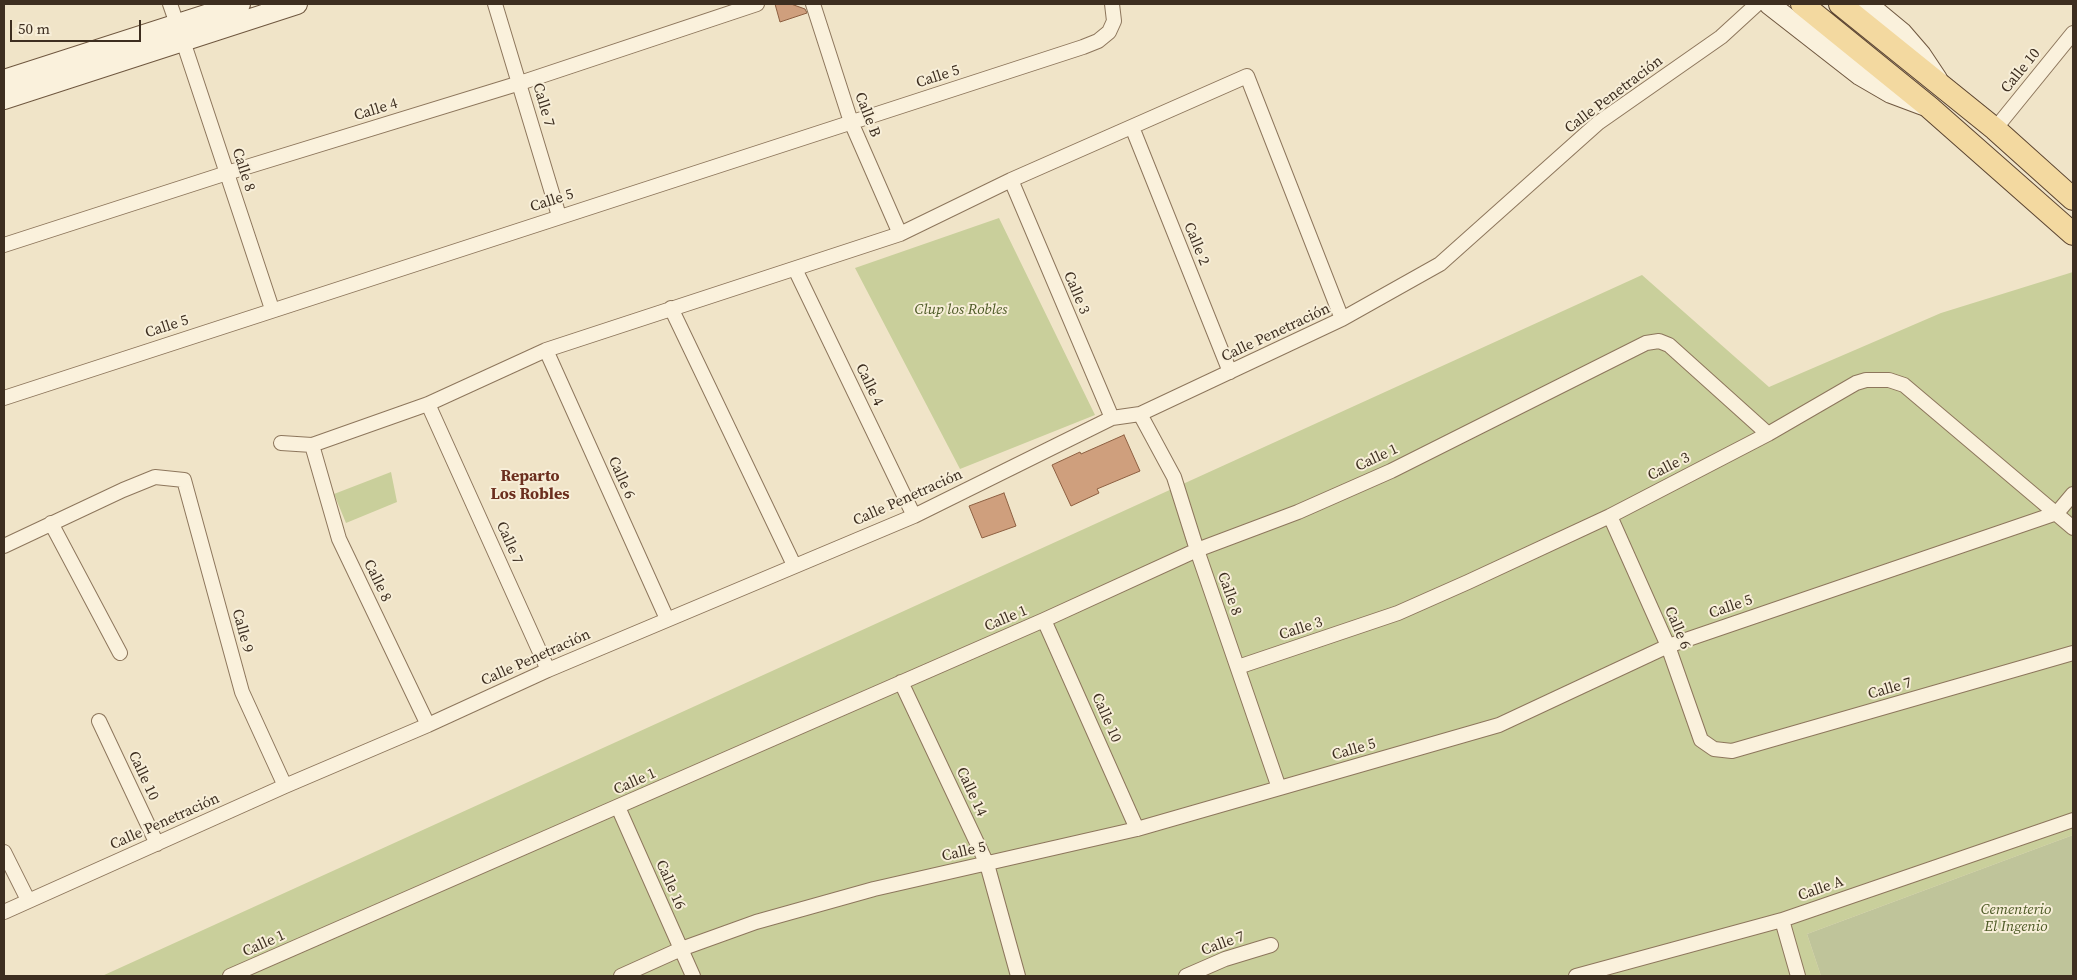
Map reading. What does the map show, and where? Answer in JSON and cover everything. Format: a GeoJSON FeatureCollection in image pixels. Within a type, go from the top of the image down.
{"type":"FeatureCollection","features":[{"type":"Feature","properties":{"kind":"main road"},"geometry":{"type":"LineString","coordinates":[[4,99],[180,33],[240,4]]}},
{"type":"Feature","properties":{"kind":"main road"},"geometry":{"type":"LineString","coordinates":[[4,80],[297,4]]}},
{"type":"Feature","properties":{"kind":"main road"},"geometry":{"type":"LineString","coordinates":[[1769,4],[1860,75],[1891,93],[1928,107]]}},
{"type":"Feature","properties":{"kind":"main road"},"geometry":{"type":"LineString","coordinates":[[1802,4],[1928,107],[2073,234]]}},
{"type":"Feature","properties":{"kind":"main road"},"geometry":{"type":"LineString","coordinates":[[1840,4],[1995,129],[2073,199]]}},
{"type":"Feature","properties":{"kind":"main road"},"geometry":{"type":"LineString","coordinates":[[1867,4],[1902,32],[1921,54],[1940,85]]}},
{"type":"Feature","properties":{"kind":"street","name":"Calle 8"},"geometry":{"type":"LineString","coordinates":[[170,4],[272,309]]}},
{"type":"Feature","properties":{"kind":"street","name":"Calle 7"},"geometry":{"type":"LineString","coordinates":[[495,4],[559,216]]}},
{"type":"Feature","properties":{"kind":"street","name":"Calle 4"},"geometry":{"type":"LineString","coordinates":[[4,245],[520,82],[757,4]]}},
{"type":"Feature","properties":{"kind":"street","name":"Calle B"},"geometry":{"type":"LineString","coordinates":[[813,4],[851,122],[900,234]]}},
{"type":"Feature","properties":{"kind":"street","name":"Calle 5"},"geometry":{"type":"LineString","coordinates":[[4,398],[272,309],[1083,47],[1098,41],[1109,32],[1114,21],[1112,4]]}},
{"type":"Feature","properties":{"kind":"street","name":"Calle Penetración"},"geometry":{"type":"LineString","coordinates":[[4,912],[548,670],[914,516],[1112,418],[1140,414],[1342,320],[1440,264],[1598,123],[1721,37],[1757,4]]}},
{"type":"Feature","properties":{"kind":"street","name":"Calle 10"},"geometry":{"type":"LineString","coordinates":[[1995,129],[2073,33]]}},
{"type":"Feature","properties":{"kind":"street"},"geometry":{"type":"LineString","coordinates":[[281,443],[312,445],[428,404],[546,350],[900,234],[1011,180],[1247,76],[1342,320]]}},
{"type":"Feature","properties":{"kind":"street","name":"Calle 2"},"geometry":{"type":"LineString","coordinates":[[1132,127],[1230,372]]}},
{"type":"Feature","properties":{"kind":"street","name":"Calle 3"},"geometry":{"type":"LineString","coordinates":[[1011,180],[1112,418]]}},
{"type":"Feature","properties":{"kind":"street","name":"Calle 4"},"geometry":{"type":"LineString","coordinates":[[796,269],[914,516]]}},
{"type":"Feature","properties":{"kind":"street"},"geometry":{"type":"LineString","coordinates":[[671,308],[794,566]]}},
{"type":"Feature","properties":{"kind":"street","name":"Calle 1"},"geometry":{"type":"LineString","coordinates":[[230,976],[1044,620],[1197,550],[1298,512],[1391,471],[1646,343],[1659,341],[1669,345],[1768,434]]}},
{"type":"Feature","properties":{"kind":"street","name":"Calle 6"},"geometry":{"type":"LineString","coordinates":[[546,350],[667,619]]}},
{"type":"Feature","properties":{"kind":"street","name":"Calle 3"},"geometry":{"type":"LineString","coordinates":[[1238,667],[1398,612],[1610,516],[1768,434],[1856,383],[1877,379],[1889,380],[1904,385],[2073,528]]}},
{"type":"Feature","properties":{"kind":"street","name":"Calle 7"},"geometry":{"type":"LineString","coordinates":[[428,404],[548,670]]}},
{"type":"Feature","properties":{"kind":"street","name":"Calle 8"},"geometry":{"type":"LineString","coordinates":[[1140,414],[1174,477],[1197,550],[1279,788]]}},
{"type":"Feature","properties":{"kind":"street","name":"Calle 8"},"geometry":{"type":"LineString","coordinates":[[312,445],[339,539],[428,725]]}},
{"type":"Feature","properties":{"kind":"street","name":"Calle 9"},"geometry":{"type":"LineString","coordinates":[[51,523],[155,477],[184,480],[242,692],[285,786]]}},
{"type":"Feature","properties":{"kind":"street","name":"Calle 5"},"geometry":{"type":"LineString","coordinates":[[622,976],[681,948],[756,922],[874,889],[1138,829],[1499,724],[1668,646],[2056,513],[2073,494]]}},
{"type":"Feature","properties":{"kind":"street","name":"Calle 6"},"geometry":{"type":"LineString","coordinates":[[1610,516],[1668,646],[1701,740],[1714,749]]}},
{"type":"Feature","properties":{"kind":"street"},"geometry":{"type":"LineString","coordinates":[[4,546],[51,523],[120,653]]}},
{"type":"Feature","properties":{"kind":"street","name":"Calle 10"},"geometry":{"type":"LineString","coordinates":[[1044,620],[1138,829]]}},
{"type":"Feature","properties":{"kind":"street","name":"Calle 7"},"geometry":{"type":"LineString","coordinates":[[1714,749],[1732,752],[2073,653]]}},
{"type":"Feature","properties":{"kind":"street","name":"Calle 14"},"geometry":{"type":"LineString","coordinates":[[901,682],[987,864],[1018,976]]}},
{"type":"Feature","properties":{"kind":"street","name":"Calle 10"},"geometry":{"type":"LineString","coordinates":[[99,721],[157,844]]}},
{"type":"Feature","properties":{"kind":"street","name":"Calle 16"},"geometry":{"type":"LineString","coordinates":[[618,807],[693,976]]}},
{"type":"Feature","properties":{"kind":"street","name":"Calle A"},"geometry":{"type":"LineString","coordinates":[[1576,976],[1782,920],[2073,820]]}},
{"type":"Feature","properties":{"kind":"street"},"geometry":{"type":"LineString","coordinates":[[4,852],[28,900]]}},
{"type":"Feature","properties":{"kind":"street"},"geometry":{"type":"LineString","coordinates":[[1782,920],[1798,976]]}},
{"type":"Feature","properties":{"kind":"street","name":"Calle 7"},"geometry":{"type":"LineString","coordinates":[[1186,976],[1225,959],[1271,945]]}},
{"type":"Feature","properties":{"kind":"green space","name":"Clup los Robles"},"geometry":{"type":"Polygon","coordinates":[[[999,218],[1095,415],[960,469],[855,268],[999,218]]]}},
{"type":"Feature","properties":{"kind":"green space"},"geometry":{"type":"Polygon","coordinates":[[[2073,272],[2073,835],[1807,934],[1821,976],[102,976],[1642,275],[1769,387],[1941,313],[2073,272]]]}},
{"type":"Feature","properties":{"kind":"green space"},"geometry":{"type":"Polygon","coordinates":[[[391,472],[397,502],[346,523],[334,494],[391,472]]]}},
{"type":"Feature","properties":{"kind":"green space","name":"Cementerio El Ingenio"},"geometry":{"type":"Polygon","coordinates":[[[2073,835],[2073,976],[1821,976],[1807,934],[2073,835]]]}},
{"type":"Feature","properties":{"kind":"building"},"geometry":{"type":"Polygon","coordinates":[[[775,4],[791,4],[805,9],[807,13],[780,22],[775,4]]]}},
{"type":"Feature","properties":{"kind":"building"},"geometry":{"type":"Polygon","coordinates":[[[1124,435],[1140,471],[1097,489],[1099,493],[1071,506],[1052,465],[1124,435]]]}},
{"type":"Feature","properties":{"kind":"building"},"geometry":{"type":"Polygon","coordinates":[[[1004,493],[1016,526],[982,538],[969,506],[1004,493]]]}},
{"type":"Feature","properties":{"kind":"district","name":"Reparto Los Robles"},"geometry":{"type":"Point","coordinates":[530,486]}}]}
